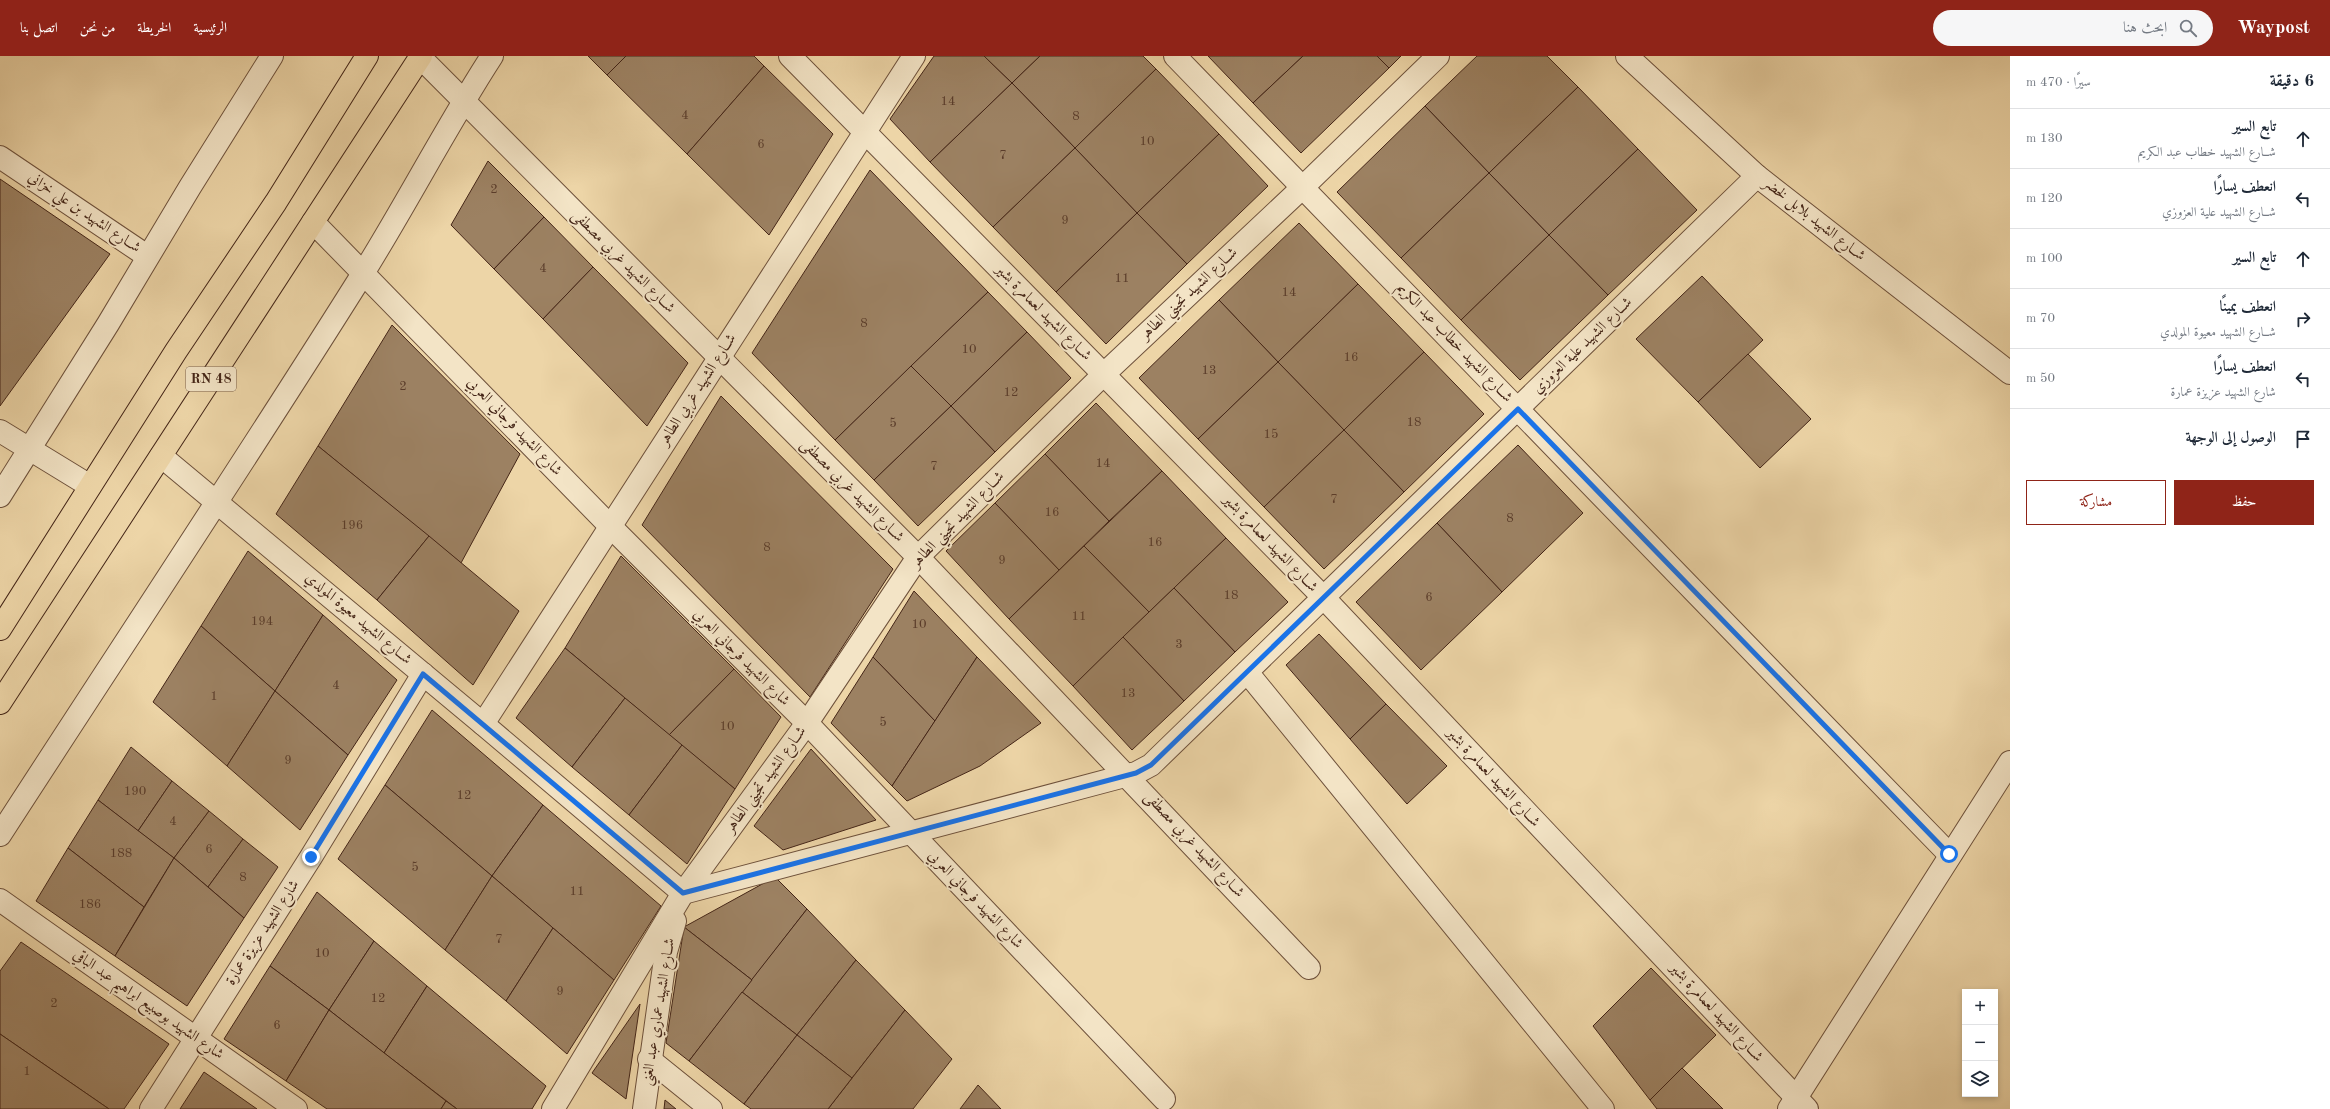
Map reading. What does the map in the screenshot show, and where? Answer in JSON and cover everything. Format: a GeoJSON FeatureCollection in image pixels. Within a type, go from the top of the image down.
{"type":"FeatureCollection","features":[{"type":"Feature","properties":{"kind":"highway","name":"RN 48"},"geometry":{"type":"LineString","coordinates":[[0,630],[176,351],[276,202],[367,56]]}},
{"type":"Feature","properties":{"kind":"highway","name":"RN 48"},"geometry":{"type":"LineString","coordinates":[[0,703],[421,57]]}},
{"type":"Feature","properties":{"kind":"street"},"geometry":{"type":"LineString","coordinates":[[0,496],[108,324],[148,256],[272,56]]}},
{"type":"Feature","properties":{"kind":"street"},"geometry":{"type":"LineString","coordinates":[[0,835],[217,502],[363,273],[464,100],[492,56]]}},
{"type":"Feature","properties":{"kind":"street","name":"شــارع الشهيد لعمامرة بشير"},"geometry":{"type":"LineString","coordinates":[[790,56],[1324,598],[1797,1105]]}},
{"type":"Feature","properties":{"kind":"street","name":"شــارع الشهيد غربي الطاهر"},"geometry":{"type":"LineString","coordinates":[[484,724],[718,358],[914,56]]}},
{"type":"Feature","properties":{"kind":"street","name":"شــارع الشهيد خطاب عبد الكريم"},"geometry":{"type":"LineString","coordinates":[[1175,56],[1949,854]]}},
{"type":"Feature","properties":{"kind":"street","name":"شــارع الشهيد تجيني الطاهر"},"geometry":{"type":"LineString","coordinates":[[553,1109],[683,893],[807,724],[918,557],[1104,374],[1303,187],[1438,56]]}},
{"type":"Feature","properties":{"kind":"street","name":"شــارع الشهيد بلابل لخضر"},"geometry":{"type":"LineString","coordinates":[[1627,56],[1757,176],[2010,373]]}},
{"type":"Feature","properties":{"kind":"street","name":"شــارع الشهيد غربي مصطفى"},"geometry":{"type":"LineString","coordinates":[[421,57],[718,358],[918,557],[1128,775],[1309,968]]}},
{"type":"Feature","properties":{"kind":"street","name":"شــارع الشهيد بن علي خزاني"},"geometry":{"type":"LineString","coordinates":[[0,157],[148,256]]}},
{"type":"Feature","properties":{"kind":"street","name":"شــارع الشهيد علية العزوزي"},"geometry":{"type":"LineString","coordinates":[[683,893],[1136,773],[1151,765],[1757,176]]}},
{"type":"Feature","properties":{"kind":"street","name":"شارع الشهيد فرجاني العربي"},"geometry":{"type":"LineString","coordinates":[[313,222],[610,526],[807,724],[1164,1099]]}},
{"type":"Feature","properties":{"kind":"street"},"geometry":{"type":"LineString","coordinates":[[0,431],[90,486]]}},
{"type":"Feature","properties":{"kind":"street","name":"شــارع الشهيد معيوة المولدي"},"geometry":{"type":"LineString","coordinates":[[161,456],[484,724],[683,893]]}},
{"type":"Feature","properties":{"kind":"street"},"geometry":{"type":"LineString","coordinates":[[1247,672],[1603,1109]]}},
{"type":"Feature","properties":{"kind":"street","name":"شارع الشهيد عزيزة عمارة"},"geometry":{"type":"LineString","coordinates":[[151,1109],[311,857],[423,674]]}},
{"type":"Feature","properties":{"kind":"street"},"geometry":{"type":"LineString","coordinates":[[1797,1105],[1949,854],[2010,762]]}},
{"type":"Feature","properties":{"kind":"street","name":"شــارع الشهيد عماري عبد الغني"},"geometry":{"type":"LineString","coordinates":[[644,1109],[649,1060],[666,952],[683,893]]}},
{"type":"Feature","properties":{"kind":"street","name":"شارع الشهيد بوصبيع ابراهيم عبد الباقي"},"geometry":{"type":"LineString","coordinates":[[0,900],[296,1109]]}},
{"type":"Feature","properties":{"kind":"street"},"geometry":{"type":"LineString","coordinates":[[649,1060],[711,1109]]}},
{"type":"Feature","properties":{"kind":"building"},"geometry":{"type":"Polygon","coordinates":[[[588,56],[626,56],[607,75],[588,56]]]}},
{"type":"Feature","properties":{"kind":"building"},"geometry":{"type":"Polygon","coordinates":[[[626,56],[754,56],[764,66],[687,154],[607,75],[626,56]]]}},
{"type":"Feature","properties":{"kind":"building"},"geometry":{"type":"Polygon","coordinates":[[[934,56],[984,56],[1012,83],[930,162],[890,119],[934,56]]]}},
{"type":"Feature","properties":{"kind":"building"},"geometry":{"type":"Polygon","coordinates":[[[984,56],[1040,56],[1012,83],[984,56]]]}},
{"type":"Feature","properties":{"kind":"building"},"geometry":{"type":"Polygon","coordinates":[[[1040,56],[1143,56],[1156,69],[1075,148],[1012,83],[1040,56]]]}},
{"type":"Feature","properties":{"kind":"building"},"geometry":{"type":"Polygon","coordinates":[[[1208,56],[1303,56],[1253,103],[1208,56]]]}},
{"type":"Feature","properties":{"kind":"building"},"geometry":{"type":"Polygon","coordinates":[[[1303,56],[1377,56],[1389,68],[1301,153],[1253,103],[1303,56]]]}},
{"type":"Feature","properties":{"kind":"building"},"geometry":{"type":"Polygon","coordinates":[[[1377,56],[1401,56],[1389,68],[1377,56]]]}},
{"type":"Feature","properties":{"kind":"building"},"geometry":{"type":"Polygon","coordinates":[[[1477,56],[1547,56],[1578,87],[1489,173],[1425,106],[1477,56]]]}},
{"type":"Feature","properties":{"kind":"building"},"geometry":{"type":"Polygon","coordinates":[[[764,66],[833,134],[769,235],[687,154],[764,66]]]}},
{"type":"Feature","properties":{"kind":"building"},"geometry":{"type":"Polygon","coordinates":[[[1156,69],[1219,134],[1137,213],[1075,148],[1156,69]]]}},
{"type":"Feature","properties":{"kind":"building"},"geometry":{"type":"Polygon","coordinates":[[[1012,83],[1075,148],[993,227],[930,162],[1012,83]]]}},
{"type":"Feature","properties":{"kind":"building"},"geometry":{"type":"Polygon","coordinates":[[[1578,87],[1638,149],[1549,235],[1489,173],[1578,87]]]}},
{"type":"Feature","properties":{"kind":"building"},"geometry":{"type":"Polygon","coordinates":[[[1425,106],[1489,173],[1401,258],[1337,192],[1425,106]]]}},
{"type":"Feature","properties":{"kind":"building"},"geometry":{"type":"Polygon","coordinates":[[[1219,134],[1268,186],[1187,264],[1137,213],[1219,134]]]}},
{"type":"Feature","properties":{"kind":"building"},"geometry":{"type":"Polygon","coordinates":[[[1075,148],[1137,213],[1056,292],[993,227],[1075,148]]]}},
{"type":"Feature","properties":{"kind":"building"},"geometry":{"type":"Polygon","coordinates":[[[1638,149],[1697,210],[1608,295],[1549,235],[1638,149]]]}},
{"type":"Feature","properties":{"kind":"building"},"geometry":{"type":"Polygon","coordinates":[[[488,161],[544,217],[494,269],[451,225],[488,161]]]}},
{"type":"Feature","properties":{"kind":"building"},"geometry":{"type":"Polygon","coordinates":[[[870,170],[988,292],[835,440],[752,353],[870,170]]]}},
{"type":"Feature","properties":{"kind":"building"},"geometry":{"type":"Polygon","coordinates":[[[1489,173],[1549,235],[1461,320],[1401,258],[1489,173]]]}},
{"type":"Feature","properties":{"kind":"building"},"geometry":{"type":"Polygon","coordinates":[[[0,179],[110,254],[0,406],[0,179]]]}},
{"type":"Feature","properties":{"kind":"building"},"geometry":{"type":"Polygon","coordinates":[[[1137,213],[1187,264],[1106,344],[1056,292],[1137,213]]]}},
{"type":"Feature","properties":{"kind":"building"},"geometry":{"type":"Polygon","coordinates":[[[544,217],[593,267],[543,319],[494,269],[544,217]]]}},
{"type":"Feature","properties":{"kind":"building"},"geometry":{"type":"Polygon","coordinates":[[[1299,223],[1358,284],[1278,362],[1219,300],[1299,223]]]}},
{"type":"Feature","properties":{"kind":"building"},"geometry":{"type":"Polygon","coordinates":[[[1549,235],[1608,295],[1520,380],[1461,320],[1549,235]]]}},
{"type":"Feature","properties":{"kind":"building"},"geometry":{"type":"Polygon","coordinates":[[[593,267],[688,363],[647,426],[543,319],[593,267]]]}},
{"type":"Feature","properties":{"kind":"building"},"geometry":{"type":"Polygon","coordinates":[[[1702,276],[1763,340],[1698,402],[1636,339],[1702,276]]]}},
{"type":"Feature","properties":{"kind":"building"},"geometry":{"type":"Polygon","coordinates":[[[1358,284],[1424,352],[1344,430],[1278,362],[1358,284]]]}},
{"type":"Feature","properties":{"kind":"building"},"geometry":{"type":"Polygon","coordinates":[[[988,292],[1027,332],[951,406],[911,366],[988,292]]]}},
{"type":"Feature","properties":{"kind":"building"},"geometry":{"type":"Polygon","coordinates":[[[1219,300],[1278,362],[1198,439],[1139,378],[1219,300]]]}},
{"type":"Feature","properties":{"kind":"building"},"geometry":{"type":"Polygon","coordinates":[[[392,325],[520,454],[461,563],[318,446],[392,325]]]}},
{"type":"Feature","properties":{"kind":"building"},"geometry":{"type":"Polygon","coordinates":[[[1027,332],[1071,378],[995,452],[951,406],[1027,332]]]}},
{"type":"Feature","properties":{"kind":"building"},"geometry":{"type":"Polygon","coordinates":[[[1424,352],[1484,414],[1404,492],[1344,430],[1424,352]]]}},
{"type":"Feature","properties":{"kind":"building"},"geometry":{"type":"Polygon","coordinates":[[[1748,354],[1811,419],[1760,468],[1698,402],[1748,354]]]}},
{"type":"Feature","properties":{"kind":"building"},"geometry":{"type":"Polygon","coordinates":[[[1278,362],[1344,430],[1264,507],[1198,439],[1278,362]]]}},
{"type":"Feature","properties":{"kind":"building"},"geometry":{"type":"Polygon","coordinates":[[[911,366],[951,406],[874,480],[835,440],[911,366]]]}},
{"type":"Feature","properties":{"kind":"building"},"geometry":{"type":"Polygon","coordinates":[[[721,396],[893,569],[810,697],[642,525],[721,396]]]}},
{"type":"Feature","properties":{"kind":"building"},"geometry":{"type":"Polygon","coordinates":[[[1096,403],[1162,471],[1109,521],[1045,454],[1096,403]]]}},
{"type":"Feature","properties":{"kind":"building"},"geometry":{"type":"Polygon","coordinates":[[[951,406],[995,452],[918,526],[874,480],[951,406]]]}},
{"type":"Feature","properties":{"kind":"building"},"geometry":{"type":"Polygon","coordinates":[[[1344,430],[1404,492],[1324,569],[1264,507],[1344,430]]]}},
{"type":"Feature","properties":{"kind":"building"},"geometry":{"type":"Polygon","coordinates":[[[1518,445],[1583,513],[1502,592],[1437,523],[1518,445]]]}},
{"type":"Feature","properties":{"kind":"building"},"geometry":{"type":"Polygon","coordinates":[[[318,446],[429,536],[377,600],[276,514],[318,446]]]}},
{"type":"Feature","properties":{"kind":"building"},"geometry":{"type":"Polygon","coordinates":[[[1045,454],[1109,521],[1059,570],[995,503],[1045,454]]]}},
{"type":"Feature","properties":{"kind":"building"},"geometry":{"type":"Polygon","coordinates":[[[1162,471],[1226,538],[1149,612],[1084,546],[1162,471]]]}},
{"type":"Feature","properties":{"kind":"building"},"geometry":{"type":"Polygon","coordinates":[[[995,503],[1059,570],[1009,619],[946,551],[995,503]]]}},
{"type":"Feature","properties":{"kind":"building"},"geometry":{"type":"Polygon","coordinates":[[[1437,523],[1502,592],[1421,670],[1356,602],[1437,523]]]}},
{"type":"Feature","properties":{"kind":"building"},"geometry":{"type":"Polygon","coordinates":[[[429,536],[519,611],[473,685],[377,600],[429,536]]]}},
{"type":"Feature","properties":{"kind":"building"},"geometry":{"type":"Polygon","coordinates":[[[1226,538],[1288,602],[1235,652],[1174,588],[1226,538]]]}},
{"type":"Feature","properties":{"kind":"building"},"geometry":{"type":"Polygon","coordinates":[[[1084,546],[1149,612],[1073,686],[1009,619],[1084,546]]]}},
{"type":"Feature","properties":{"kind":"building"},"geometry":{"type":"Polygon","coordinates":[[[248,551],[323,615],[275,691],[201,626],[248,551]]]}},
{"type":"Feature","properties":{"kind":"building"},"geometry":{"type":"Polygon","coordinates":[[[621,556],[734,669],[669,735],[565,648],[621,556]]]}},
{"type":"Feature","properties":{"kind":"building"},"geometry":{"type":"Polygon","coordinates":[[[1174,588],[1235,652],[1184,701],[1123,637],[1174,588]]]}},
{"type":"Feature","properties":{"kind":"building"},"geometry":{"type":"Polygon","coordinates":[[[914,591],[977,657],[935,721],[873,657],[914,591]]]}},
{"type":"Feature","properties":{"kind":"building"},"geometry":{"type":"Polygon","coordinates":[[[323,615],[397,680],[348,755],[275,691],[323,615]]]}},
{"type":"Feature","properties":{"kind":"building"},"geometry":{"type":"Polygon","coordinates":[[[201,626],[275,691],[227,766],[153,702],[201,626]]]}},
{"type":"Feature","properties":{"kind":"building"},"geometry":{"type":"Polygon","coordinates":[[[1319,634],[1386,704],[1350,739],[1286,665],[1319,634]]]}},
{"type":"Feature","properties":{"kind":"building"},"geometry":{"type":"Polygon","coordinates":[[[1123,637],[1184,701],[1132,750],[1073,686],[1123,637]]]}},
{"type":"Feature","properties":{"kind":"building"},"geometry":{"type":"Polygon","coordinates":[[[565,648],[625,698],[572,767],[516,718],[565,648]]]}},
{"type":"Feature","properties":{"kind":"building"},"geometry":{"type":"Polygon","coordinates":[[[873,657],[935,721],[892,786],[831,723],[873,657]]]}},
{"type":"Feature","properties":{"kind":"building"},"geometry":{"type":"Polygon","coordinates":[[[977,657],[1041,723],[980,766],[907,801],[892,786],[977,657]]]}},
{"type":"Feature","properties":{"kind":"building"},"geometry":{"type":"Polygon","coordinates":[[[734,669],[781,717],[735,789],[669,735],[734,669]]]}},
{"type":"Feature","properties":{"kind":"building"},"geometry":{"type":"Polygon","coordinates":[[[275,691],[348,755],[300,830],[227,766],[275,691]]]}},
{"type":"Feature","properties":{"kind":"building"},"geometry":{"type":"Polygon","coordinates":[[[625,698],[682,745],[629,815],[572,767],[625,698]]]}},
{"type":"Feature","properties":{"kind":"building"},"geometry":{"type":"Polygon","coordinates":[[[1386,704],[1447,766],[1407,804],[1350,739],[1386,704]]]}},
{"type":"Feature","properties":{"kind":"building"},"geometry":{"type":"Polygon","coordinates":[[[432,710],[543,805],[492,876],[385,785],[432,710]]]}},
{"type":"Feature","properties":{"kind":"building"},"geometry":{"type":"Polygon","coordinates":[[[682,745],[735,789],[687,864],[629,815],[682,745]]]}},
{"type":"Feature","properties":{"kind":"building"},"geometry":{"type":"Polygon","coordinates":[[[131,747],[172,781],[138,831],[98,800],[131,747]]]}},
{"type":"Feature","properties":{"kind":"building"},"geometry":{"type":"Polygon","coordinates":[[[811,749],[876,820],[783,850],[754,826],[811,749]]]}},
{"type":"Feature","properties":{"kind":"building"},"geometry":{"type":"Polygon","coordinates":[[[172,781],[209,811],[174,858],[138,831],[172,781]]]}},
{"type":"Feature","properties":{"kind":"building"},"geometry":{"type":"Polygon","coordinates":[[[385,785],[492,876],[445,950],[338,859],[385,785]]]}},
{"type":"Feature","properties":{"kind":"building"},"geometry":{"type":"Polygon","coordinates":[[[98,800],[174,858],[144,907],[68,848],[98,800]]]}},
{"type":"Feature","properties":{"kind":"building"},"geometry":{"type":"Polygon","coordinates":[[[543,805],[661,906],[614,980],[492,876],[543,805]]]}},
{"type":"Feature","properties":{"kind":"building"},"geometry":{"type":"Polygon","coordinates":[[[209,811],[243,839],[208,887],[174,858],[209,811]]]}},
{"type":"Feature","properties":{"kind":"building"},"geometry":{"type":"Polygon","coordinates":[[[243,839],[278,867],[244,918],[208,887],[243,839]]]}},
{"type":"Feature","properties":{"kind":"building"},"geometry":{"type":"Polygon","coordinates":[[[68,848],[144,907],[115,956],[36,901],[68,848]]]}},
{"type":"Feature","properties":{"kind":"building"},"geometry":{"type":"Polygon","coordinates":[[[174,858],[244,918],[187,1006],[115,956],[174,858]]]}},
{"type":"Feature","properties":{"kind":"building"},"geometry":{"type":"Polygon","coordinates":[[[492,876],[553,928],[506,1001],[445,950],[492,876]]]}},
{"type":"Feature","properties":{"kind":"building"},"geometry":{"type":"Polygon","coordinates":[[[775,877],[807,909],[752,980],[684,927],[775,877]]]}},
{"type":"Feature","properties":{"kind":"building"},"geometry":{"type":"Polygon","coordinates":[[[317,892],[374,941],[329,1010],[270,966],[317,892]]]}},
{"type":"Feature","properties":{"kind":"building"},"geometry":{"type":"Polygon","coordinates":[[[807,909],[856,960],[797,1035],[742,992],[807,909]]]}},
{"type":"Feature","properties":{"kind":"building"},"geometry":{"type":"Polygon","coordinates":[[[684,927],[752,980],[689,1061],[666,1043],[684,927]]]}},
{"type":"Feature","properties":{"kind":"building"},"geometry":{"type":"Polygon","coordinates":[[[553,928],[614,980],[567,1054],[506,1001],[553,928]]]}},
{"type":"Feature","properties":{"kind":"building"},"geometry":{"type":"Polygon","coordinates":[[[374,941],[427,986],[384,1053],[329,1010],[374,941]]]}},
{"type":"Feature","properties":{"kind":"building"},"geometry":{"type":"Polygon","coordinates":[[[21,942],[169,1044],[124,1109],[109,1109],[0,1034],[0,971],[21,942]]]}},
{"type":"Feature","properties":{"kind":"building"},"geometry":{"type":"Polygon","coordinates":[[[856,960],[905,1010],[852,1078],[797,1035],[856,960]]]}},
{"type":"Feature","properties":{"kind":"building"},"geometry":{"type":"Polygon","coordinates":[[[270,966],[329,1010],[286,1081],[224,1039],[270,966]]]}},
{"type":"Feature","properties":{"kind":"building"},"geometry":{"type":"Polygon","coordinates":[[[1651,968],[1716,1035],[1650,1100],[1593,1026],[1651,968]]]}},
{"type":"Feature","properties":{"kind":"building"},"geometry":{"type":"Polygon","coordinates":[[[427,986],[546,1086],[532,1109],[457,1109],[384,1053],[427,986]]]}},
{"type":"Feature","properties":{"kind":"building"},"geometry":{"type":"Polygon","coordinates":[[[742,992],[797,1035],[744,1104],[689,1061],[742,992]]]}},
{"type":"Feature","properties":{"kind":"building"},"geometry":{"type":"Polygon","coordinates":[[[640,1004],[626,1099],[592,1073],[640,1004]]]}},
{"type":"Feature","properties":{"kind":"building"},"geometry":{"type":"Polygon","coordinates":[[[329,1010],[446,1101],[441,1109],[327,1109],[286,1081],[329,1010]]]}},
{"type":"Feature","properties":{"kind":"building"},"geometry":{"type":"Polygon","coordinates":[[[905,1010],[952,1059],[913,1109],[828,1109],[905,1010]]]}},
{"type":"Feature","properties":{"kind":"building"},"geometry":{"type":"Polygon","coordinates":[[[0,1034],[109,1109],[0,1109],[0,1034]]]}},
{"type":"Feature","properties":{"kind":"building"},"geometry":{"type":"Polygon","coordinates":[[[797,1035],[852,1078],[828,1109],[751,1109],[744,1104],[797,1035]]]}},
{"type":"Feature","properties":{"kind":"building"},"geometry":{"type":"Polygon","coordinates":[[[1682,1068],[1723,1109],[1657,1109],[1650,1100],[1682,1068]]]}},
{"type":"Feature","properties":{"kind":"building"},"geometry":{"type":"Polygon","coordinates":[[[204,1072],[257,1109],[180,1109],[204,1072]]]}},
{"type":"Feature","properties":{"kind":"building"},"geometry":{"type":"Polygon","coordinates":[[[978,1085],[1001,1109],[960,1109],[978,1085]]]}},
{"type":"Feature","properties":{"kind":"building"},"geometry":{"type":"Polygon","coordinates":[[[665,1100],[676,1109],[664,1109],[665,1100]]]}},
{"type":"Feature","properties":{"kind":"building"},"geometry":{"type":"Polygon","coordinates":[[[446,1101],[457,1109],[441,1109],[446,1101]]]}},
{"type":"Feature","properties":{"kind":"route"},"geometry":{"type":"LineString","coordinates":[[311,857],[423,674],[683,893],[1136,773],[1151,765],[1518,409],[1949,854]]}}]}
